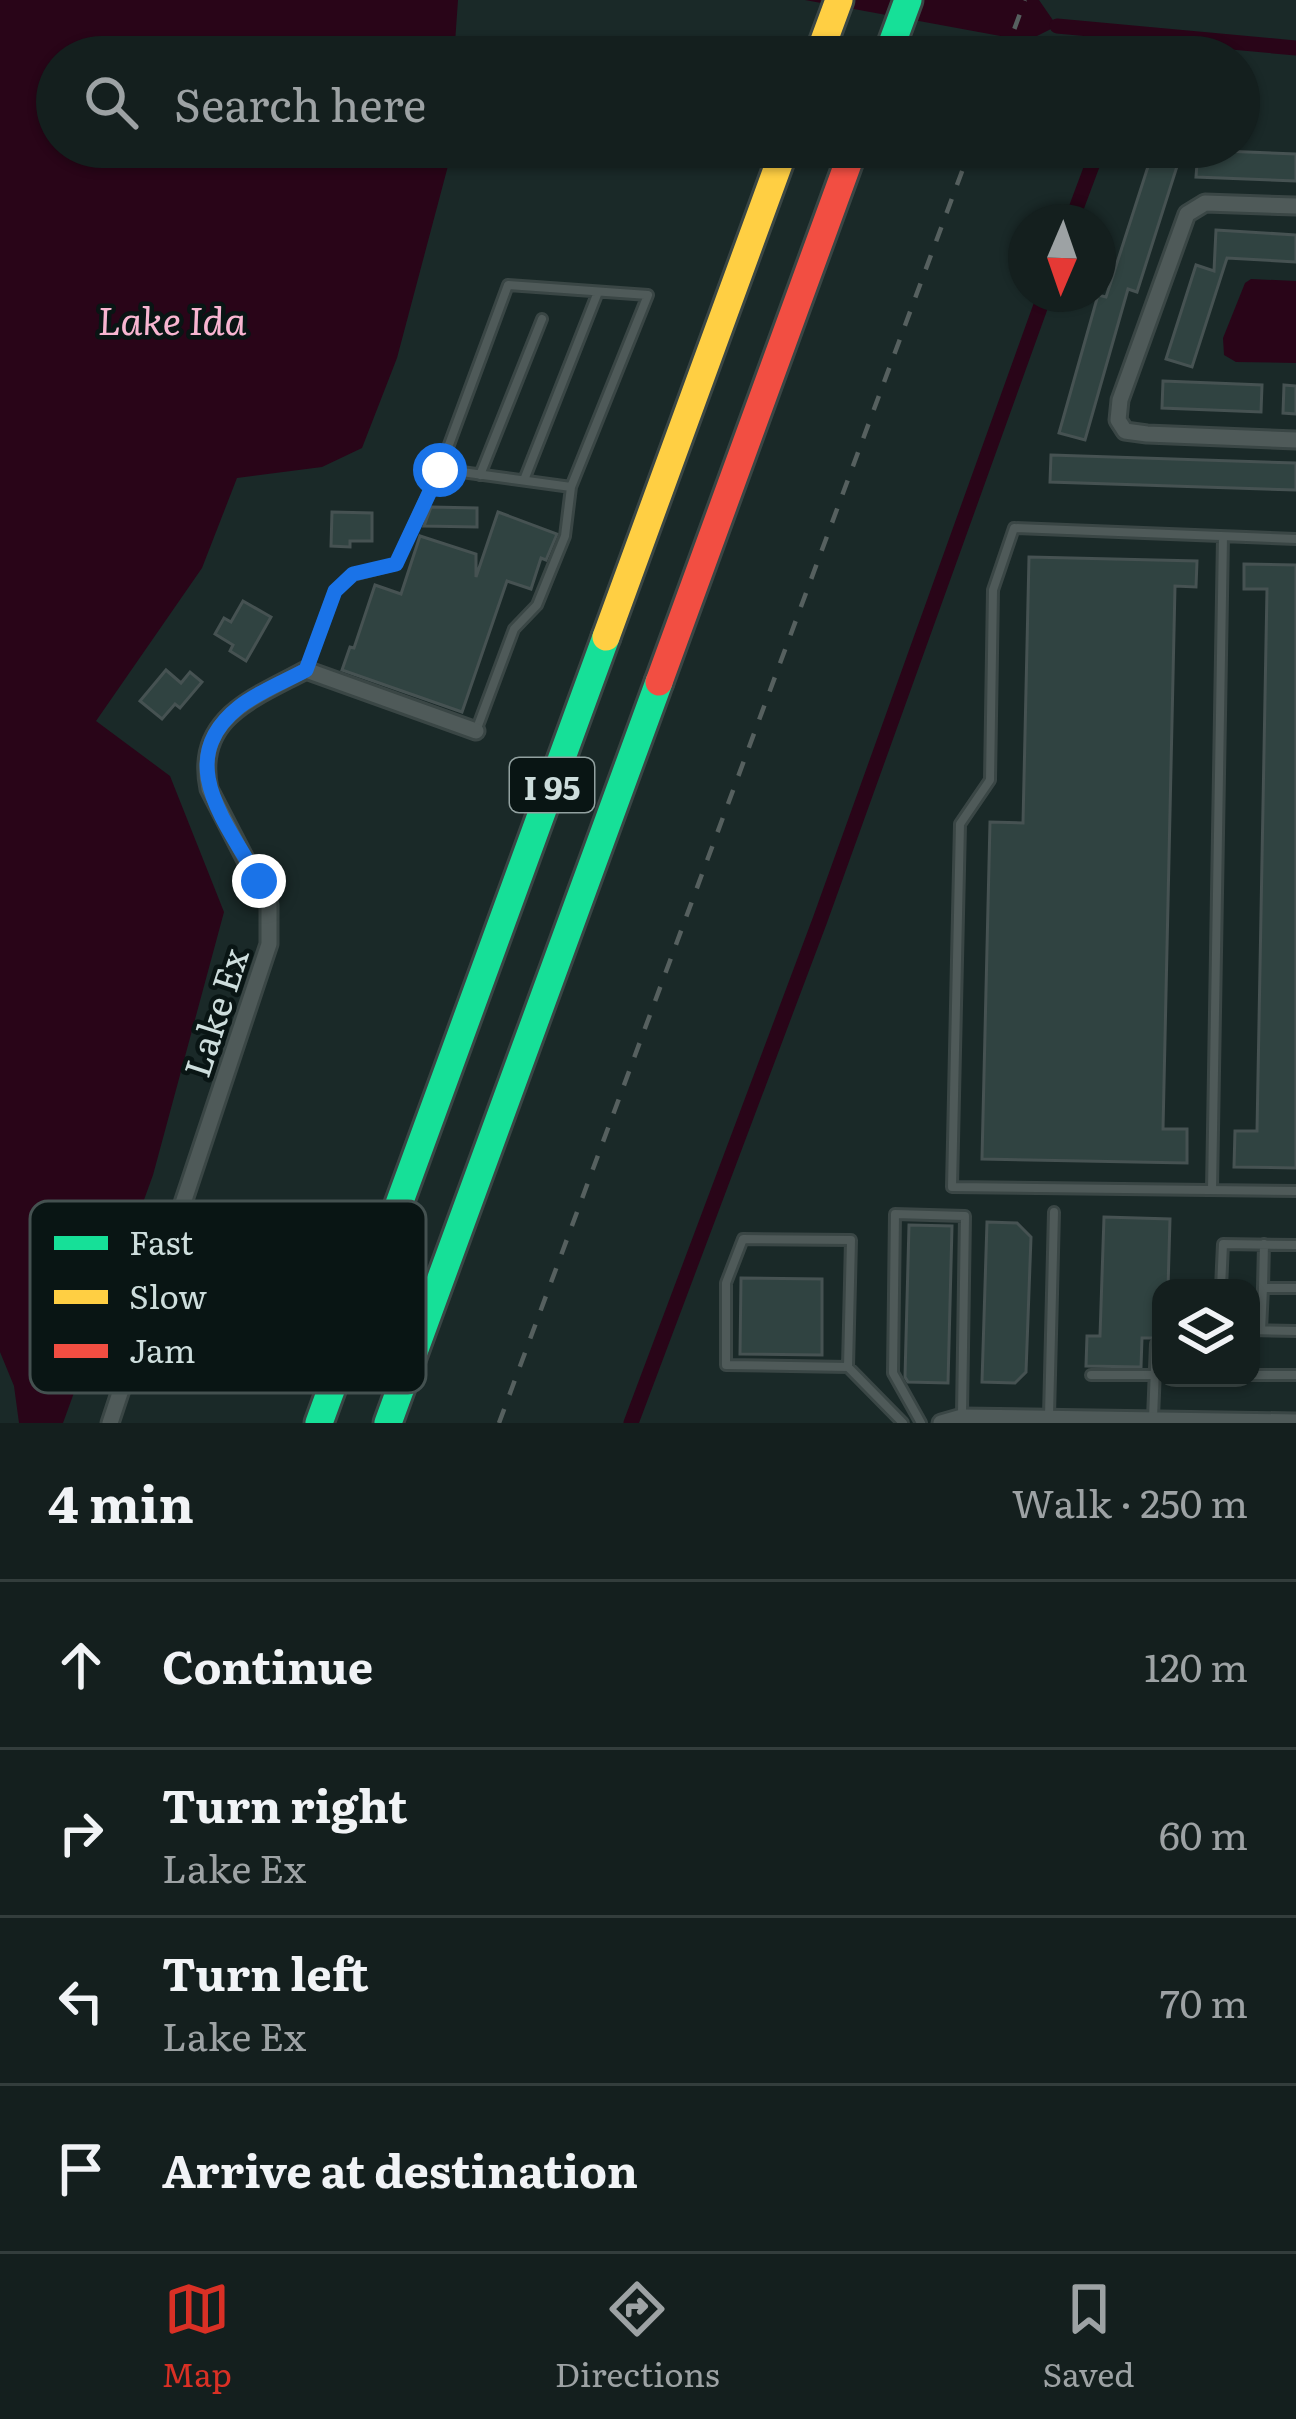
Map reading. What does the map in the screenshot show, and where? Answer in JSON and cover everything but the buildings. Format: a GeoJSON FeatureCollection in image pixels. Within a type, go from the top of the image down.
{"type":"FeatureCollection","features":[{"type":"Feature","properties":{"kind":"highway"},"geometry":{"type":"LineString","coordinates":[[826,36],[839,0]]}},
{"type":"Feature","properties":{"kind":"highway"},"geometry":{"type":"LineString","coordinates":[[895,36],[908,0]]}},
{"type":"Feature","properties":{"kind":"highway","name":"I 95"},"geometry":{"type":"LineString","coordinates":[[400,1201],[777,168]]}},
{"type":"Feature","properties":{"kind":"highway","name":"I 95"},"geometry":{"type":"LineString","coordinates":[[426,1319],[846,168]]}},
{"type":"Feature","properties":{"kind":"highway","name":"I 95"},"geometry":{"type":"LineString","coordinates":[[319,1423],[330,1393]]}},
{"type":"Feature","properties":{"kind":"highway","name":"I 95"},"geometry":{"type":"LineString","coordinates":[[388,1423],[399,1393]]}},
{"type":"Feature","properties":{"kind":"street"},"geometry":{"type":"LineString","coordinates":[[1296,206],[1205,203],[1187,214],[1140,338],[1118,420],[1125,431],[1147,434],[1296,440]]}},
{"type":"Feature","properties":{"kind":"street"},"geometry":{"type":"LineString","coordinates":[[306,670],[476,731]]}},
{"type":"Feature","properties":{"kind":"street","name":"Lake Ex"},"geometry":{"type":"LineString","coordinates":[[184,1201],[269,944],[269,905],[209,788],[208,746],[218,727],[241,705],[306,670]]}},
{"type":"Feature","properties":{"kind":"street","name":"Lake Ex"},"geometry":{"type":"LineString","coordinates":[[110,1423],[120,1393]]}},
{"type":"Feature","properties":{"kind":"street"},"geometry":{"type":"LineString","coordinates":[[942,1422],[962,1417],[1289,1422]]}},
{"type":"Feature","properties":{"kind":"lane"},"geometry":{"type":"LineString","coordinates":[[306,670],[335,591],[353,574],[396,564],[440,470],[508,285],[648,295],[571,487],[565,536],[537,605],[514,629],[476,731]]}},
{"type":"Feature","properties":{"kind":"lane"},"geometry":{"type":"LineString","coordinates":[[524,481],[598,291]]}},
{"type":"Feature","properties":{"kind":"lane"},"geometry":{"type":"LineString","coordinates":[[480,475],[542,319]]}},
{"type":"Feature","properties":{"kind":"lane"},"geometry":{"type":"LineString","coordinates":[[440,470],[571,487]]}},
{"type":"Feature","properties":{"kind":"lane"},"geometry":{"type":"LineString","coordinates":[[1296,539],[1014,528],[993,590],[990,780],[960,824],[952,1164],[952,1186],[1296,1191]]}},
{"type":"Feature","properties":{"kind":"lane"},"geometry":{"type":"LineString","coordinates":[[1212,1190],[1222,537]]}},
{"type":"Feature","properties":{"kind":"lane"},"geometry":{"type":"LineString","coordinates":[[1049,1420],[1054,1212]]}},
{"type":"Feature","properties":{"kind":"lane"},"geometry":{"type":"LineString","coordinates":[[921,1423],[893,1373],[895,1214],[965,1216],[962,1417]]}},
{"type":"Feature","properties":{"kind":"lane"},"geometry":{"type":"LineString","coordinates":[[848,1366],[726,1365],[727,1282],[743,1239],[851,1240],[848,1366],[903,1423]]}},
{"type":"Feature","properties":{"kind":"lane"},"geometry":{"type":"LineString","coordinates":[[1221,1279],[1223,1244],[1296,1245]]}},
{"type":"Feature","properties":{"kind":"lane"},"geometry":{"type":"LineString","coordinates":[[1260,1306],[1264,1244]]}},
{"type":"Feature","properties":{"kind":"lane"},"geometry":{"type":"LineString","coordinates":[[1263,1288],[1296,1288]]}},
{"type":"Feature","properties":{"kind":"lane"},"geometry":{"type":"LineString","coordinates":[[1260,1330],[1296,1331]]}},
{"type":"Feature","properties":{"kind":"lane"},"geometry":{"type":"LineString","coordinates":[[1091,1375],[1152,1375]]}},
{"type":"Feature","properties":{"kind":"lane"},"geometry":{"type":"LineString","coordinates":[[1260,1375],[1296,1375]]}},
{"type":"Feature","properties":{"kind":"lane"},"geometry":{"type":"LineString","coordinates":[[1157,1387],[1163,1421]]}},
{"type":"Feature","properties":{"kind":"water","name":"Lake Ida"},"geometry":{"type":"Polygon","coordinates":[[[0,0],[458,0],[455,36],[36,36],[36,168],[447,168],[397,358],[362,448],[322,467],[237,478],[202,568],[96,721],[170,776],[224,912],[144,1201],[30,1201],[30,1393],[74,1393],[63,1423],[19,1423],[14,1386],[0,1352],[0,0]]]}},
{"type":"Feature","properties":{"kind":"water"},"geometry":{"type":"Polygon","coordinates":[[[805,0],[1039,0],[1057,26],[1037,36],[1000,36],[805,0]]]}},
{"type":"Feature","properties":{"kind":"water"},"geometry":{"type":"Polygon","coordinates":[[[1251,279],[1296,281],[1296,363],[1236,362],[1224,355],[1223,338],[1245,283],[1251,279]]]}},
{"type":"Feature","properties":{"kind":"waterway"},"geometry":{"type":"LineString","coordinates":[[1057,26],[1166,36]]}},
{"type":"Feature","properties":{"kind":"waterway"},"geometry":{"type":"LineString","coordinates":[[1260,45],[1296,48]]}},
{"type":"Feature","properties":{"kind":"waterway"},"geometry":{"type":"LineString","coordinates":[[1078,204],[1091,168]]}},
{"type":"Feature","properties":{"kind":"waterway"},"geometry":{"type":"LineString","coordinates":[[631,1423],[820,920],[1039,312]]}},
{"type":"Feature","properties":{"kind":"railway"},"geometry":{"type":"LineString","coordinates":[[1012,36],[1025,0]]}},
{"type":"Feature","properties":{"kind":"railway"},"geometry":{"type":"LineString","coordinates":[[499,1423],[963,168]]}},
{"type":"Feature","properties":{"kind":"traffic: fast"},"geometry":{"type":"LineString","coordinates":[[895,36],[908,0]]}},
{"type":"Feature","properties":{"kind":"traffic: fast"},"geometry":{"type":"LineString","coordinates":[[400,1201],[606,637]]}},
{"type":"Feature","properties":{"kind":"traffic: fast"},"geometry":{"type":"LineString","coordinates":[[426,1319],[659,682]]}},
{"type":"Feature","properties":{"kind":"traffic: fast"},"geometry":{"type":"LineString","coordinates":[[319,1423],[330,1393]]}},
{"type":"Feature","properties":{"kind":"traffic: fast"},"geometry":{"type":"LineString","coordinates":[[388,1423],[399,1393]]}},
{"type":"Feature","properties":{"kind":"traffic: slow"},"geometry":{"type":"LineString","coordinates":[[826,36],[839,0]]}},
{"type":"Feature","properties":{"kind":"traffic: slow"},"geometry":{"type":"LineString","coordinates":[[606,637],[777,168]]}},
{"type":"Feature","properties":{"kind":"traffic: jam"},"geometry":{"type":"LineString","coordinates":[[659,682],[846,168]]}},
{"type":"Feature","properties":{"kind":"route"},"geometry":{"type":"LineString","coordinates":[[259,881],[209,788],[208,746],[218,727],[241,705],[306,670],[335,591],[353,574],[396,564],[440,470]]}}]}
